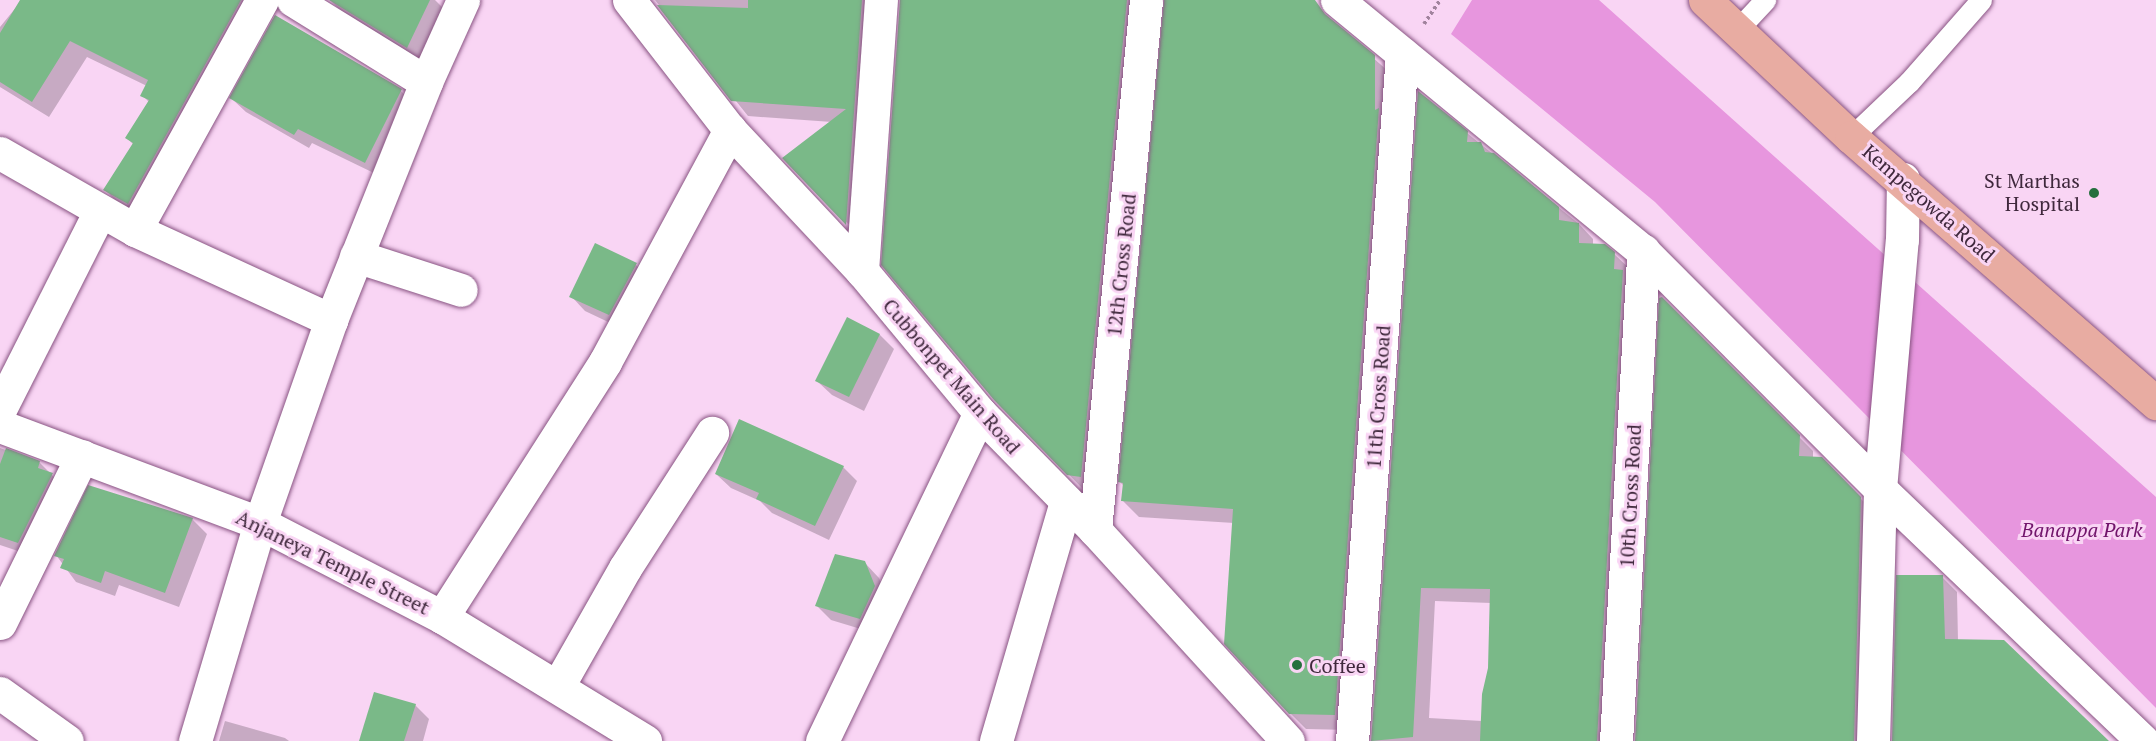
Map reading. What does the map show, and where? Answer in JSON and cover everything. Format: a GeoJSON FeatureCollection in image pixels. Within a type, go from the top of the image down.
{"type":"FeatureCollection","features":[{"type":"Feature","properties":{"kind":"main road","name":"Kempegowda Road"},"geometry":{"type":"LineString","coordinates":[[1705,0],[1851,136],[1903,179],[2156,403]]}},
{"type":"Feature","properties":{"kind":"street"},"geometry":{"type":"LineString","coordinates":[[135,230],[262,0]]}},
{"type":"Feature","properties":{"kind":"street"},"geometry":{"type":"LineString","coordinates":[[195,741],[260,523],[330,320],[426,82],[464,0]]}},
{"type":"Feature","properties":{"kind":"street"},"geometry":{"type":"LineString","coordinates":[[862,270],[881,0]]}},
{"type":"Feature","properties":{"kind":"street","name":"12th Cross Road"},"geometry":{"type":"LineString","coordinates":[[1095,530],[1146,0]]}},
{"type":"Feature","properties":{"kind":"street"},"geometry":{"type":"LineString","coordinates":[[1337,0],[1643,251],[2115,727],[2143,741]]}},
{"type":"Feature","properties":{"kind":"street"},"geometry":{"type":"LineString","coordinates":[[297,2],[426,82]]}},
{"type":"Feature","properties":{"kind":"street","name":"Cubbonpet Main Road"},"geometry":{"type":"LineString","coordinates":[[632,2],[730,130],[862,270],[980,413],[1095,530],[1288,741]]}},
{"type":"Feature","properties":{"kind":"street","name":"11th Cross Road"},"geometry":{"type":"LineString","coordinates":[[1352,741],[1402,54]]}},
{"type":"Feature","properties":{"kind":"street"},"geometry":{"type":"LineString","coordinates":[[442,617],[604,362],[730,130]]}},
{"type":"Feature","properties":{"kind":"street"},"geometry":{"type":"LineString","coordinates":[[0,153],[135,230],[330,320]]}},
{"type":"Feature","properties":{"kind":"street"},"geometry":{"type":"LineString","coordinates":[[1873,741],[1880,489],[1902,240],[1903,179]]}},
{"type":"Feature","properties":{"kind":"street"},"geometry":{"type":"LineString","coordinates":[[0,409],[100,211]]}},
{"type":"Feature","properties":{"kind":"street","name":"10th Cross Road"},"geometry":{"type":"LineString","coordinates":[[1616,741],[1643,251]]}},
{"type":"Feature","properties":{"kind":"street"},"geometry":{"type":"LineString","coordinates":[[356,256],[461,290]]}},
{"type":"Feature","properties":{"kind":"street"},"geometry":{"type":"LineString","coordinates":[[822,741],[980,413]]}},
{"type":"Feature","properties":{"kind":"street","name":"Anjaneya Temple Street"},"geometry":{"type":"LineString","coordinates":[[0,426],[260,523],[442,617],[645,741]]}},
{"type":"Feature","properties":{"kind":"street"},"geometry":{"type":"LineString","coordinates":[[558,686],[625,568],[712,433]]}},
{"type":"Feature","properties":{"kind":"street"},"geometry":{"type":"LineString","coordinates":[[0,623],[82,456]]}},
{"type":"Feature","properties":{"kind":"street"},"geometry":{"type":"LineString","coordinates":[[996,741],[1066,501]]}},
{"type":"Feature","properties":{"kind":"street"},"geometry":{"type":"LineString","coordinates":[[0,693],[67,741]]}},
{"type":"Feature","properties":{"kind":"lane"},"geometry":{"type":"LineString","coordinates":[[1738,29],[1765,0]]}},
{"type":"Feature","properties":{"kind":"lane"},"geometry":{"type":"LineString","coordinates":[[1851,136],[1909,82],[1981,0]]}},
{"type":"Feature","properties":{"kind":"green space","name":"Banappa Park"},"geometry":{"type":"Polygon","coordinates":[[[1472,0],[1599,0],[2156,497],[2156,708],[1655,202],[1451,34],[1472,0]]]}},
{"type":"Feature","properties":{"kind":"building"},"geometry":{"type":"Polygon","coordinates":[[[20,0],[241,0],[128,204],[103,190],[133,143],[125,138],[149,100],[140,96],[148,80],[70,41],[32,102],[0,82],[0,33],[20,0]]]}},
{"type":"Feature","properties":{"kind":"building"},"geometry":{"type":"Polygon","coordinates":[[[329,0],[430,0],[407,48],[329,0]]]}},
{"type":"Feature","properties":{"kind":"building"},"geometry":{"type":"Polygon","coordinates":[[[748,0],[862,0],[846,225],[782,158],[846,109],[731,101],[657,5],[748,8],[748,0]]]}},
{"type":"Feature","properties":{"kind":"building"},"geometry":{"type":"Polygon","coordinates":[[[900,0],[1127,0],[1081,477],[1067,475],[994,400],[881,265],[900,0]]]}},
{"type":"Feature","properties":{"kind":"building"},"geometry":{"type":"Polygon","coordinates":[[[1164,0],[1315,0],[1325,14],[1375,55],[1375,110],[1379,108],[1335,715],[1289,714],[1224,644],[1233,509],[1121,501],[1123,483],[1118,482],[1164,0]]]}},
{"type":"Feature","properties":{"kind":"building"},"geometry":{"type":"Polygon","coordinates":[[[275,15],[402,89],[365,163],[298,129],[294,135],[229,98],[275,15]]]}},
{"type":"Feature","properties":{"kind":"building"},"geometry":{"type":"Polygon","coordinates":[[[1418,91],[1468,131],[1467,142],[1481,142],[1485,152],[1494,153],[1559,207],[1559,220],[1579,223],[1579,243],[1605,244],[1615,252],[1614,269],[1623,270],[1597,741],[1480,741],[1482,694],[1488,668],[1490,589],[1421,588],[1413,737],[1371,741],[1418,91]]]}},
{"type":"Feature","properties":{"kind":"building"},"geometry":{"type":"Polygon","coordinates":[[[595,243],[637,263],[609,315],[569,297],[595,243]]]}},
{"type":"Feature","properties":{"kind":"building"},"geometry":{"type":"Polygon","coordinates":[[[1662,297],[1800,435],[1799,456],[1822,457],[1861,497],[1854,741],[1635,741],[1659,298],[1662,297]]]}},
{"type":"Feature","properties":{"kind":"building"},"geometry":{"type":"Polygon","coordinates":[[[847,317],[880,334],[849,397],[815,381],[847,317]]]}},
{"type":"Feature","properties":{"kind":"building"},"geometry":{"type":"Polygon","coordinates":[[[739,419],[844,466],[815,526],[756,499],[759,493],[715,474],[739,419]]]}},
{"type":"Feature","properties":{"kind":"building"},"geometry":{"type":"Polygon","coordinates":[[[6,448],[40,461],[38,468],[53,473],[18,543],[0,537],[0,464],[6,448]]]}},
{"type":"Feature","properties":{"kind":"building"},"geometry":{"type":"Polygon","coordinates":[[[88,485],[193,518],[165,593],[105,571],[101,583],[60,568],[64,559],[54,556],[88,485]]]}},
{"type":"Feature","properties":{"kind":"building"},"geometry":{"type":"Polygon","coordinates":[[[835,554],[865,561],[875,586],[860,619],[815,606],[835,554]]]}},
{"type":"Feature","properties":{"kind":"building"},"geometry":{"type":"Polygon","coordinates":[[[1896,575],[1943,575],[1945,639],[2004,640],[2109,741],[1892,741],[1896,575]]]}},
{"type":"Feature","properties":{"kind":"building"},"geometry":{"type":"Polygon","coordinates":[[[374,692],[416,704],[404,741],[359,741],[374,692]]]}},
{"type":"Feature","properties":{"kind":"place","name":"St Marthas Hospital"},"geometry":{"type":"Point","coordinates":[2094,193]}},
{"type":"Feature","properties":{"kind":"place","name":"Coffee"},"geometry":{"type":"Point","coordinates":[1297,665]}}]}
